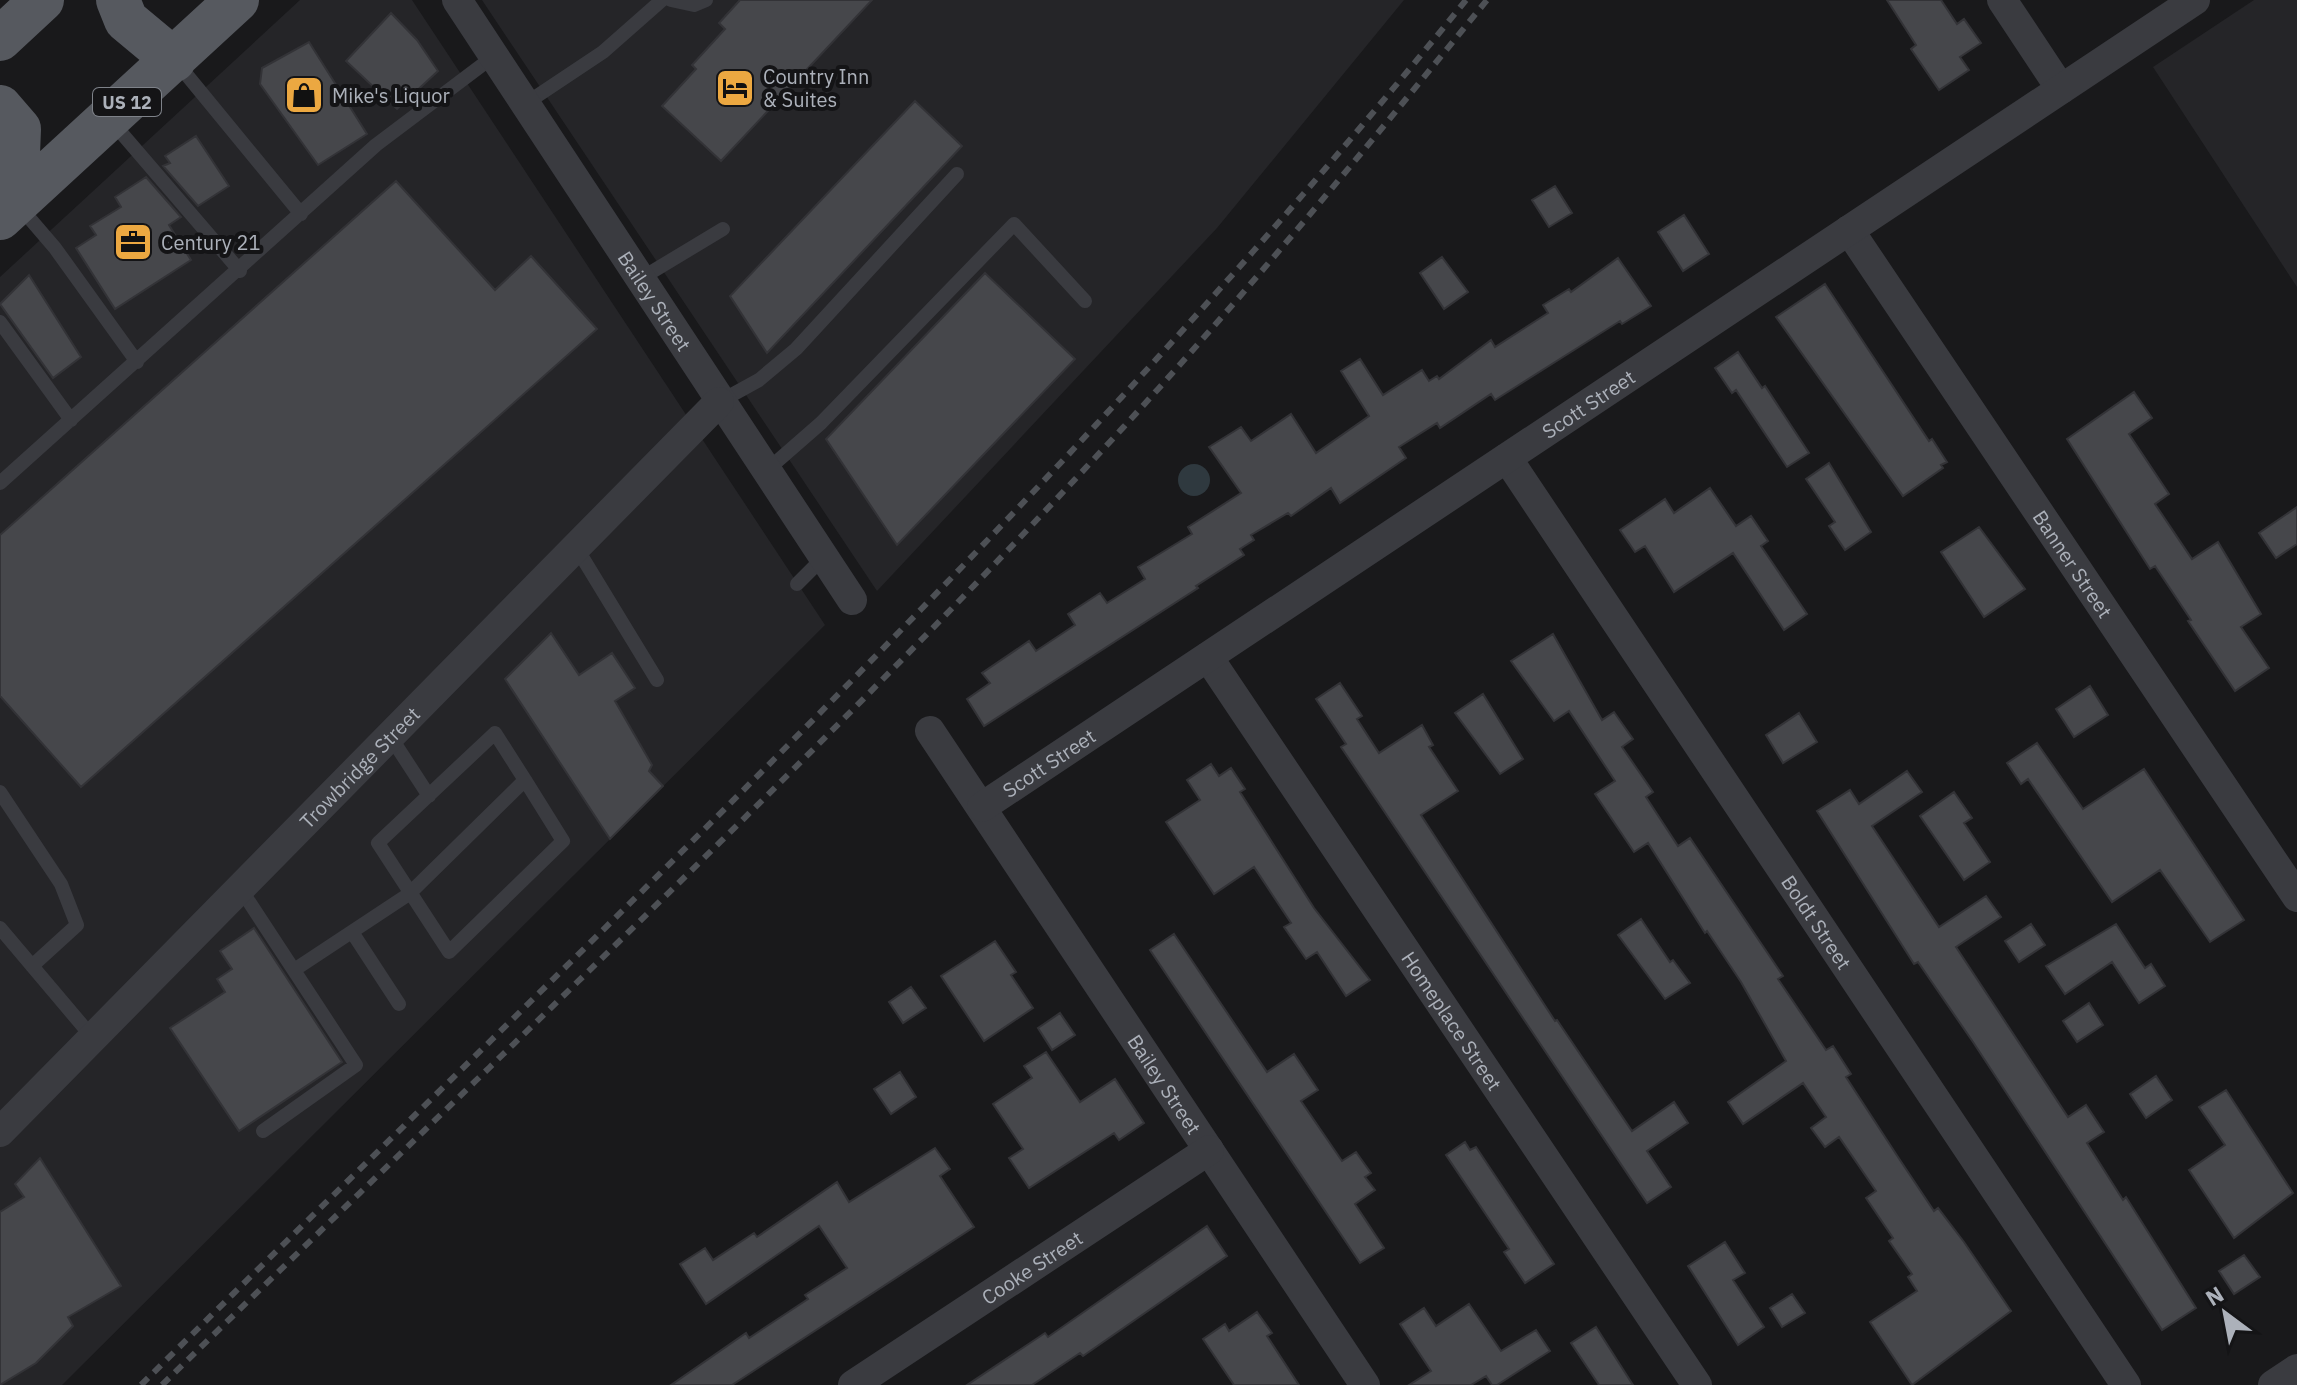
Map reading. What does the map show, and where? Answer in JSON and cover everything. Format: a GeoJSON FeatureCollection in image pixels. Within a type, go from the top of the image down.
{"type":"FeatureCollection","features":[{"type":"Feature","properties":{"kind":"main road"},"geometry":{"type":"LineString","coordinates":[[0,39],[42,0]]}},
{"type":"Feature","properties":{"kind":"main road"},"geometry":{"type":"LineString","coordinates":[[118,0],[126,20],[174,60]]}},
{"type":"Feature","properties":{"kind":"main road","name":"US 12"},"geometry":{"type":"LineString","coordinates":[[8,210],[237,0]]}},
{"type":"Feature","properties":{"kind":"main road"},"geometry":{"type":"LineString","coordinates":[[0,107],[19,129],[8,210]]}},
{"type":"Feature","properties":{"kind":"street","name":"Bailey Street"},"geometry":{"type":"LineString","coordinates":[[457,0],[852,600]]}},
{"type":"Feature","properties":{"kind":"street"},"geometry":{"type":"LineString","coordinates":[[2002,0],[2061,89]]}},
{"type":"Feature","properties":{"kind":"street","name":"Scott Street"},"geometry":{"type":"LineString","coordinates":[[974,796],[1208,657],[2195,0]]}},
{"type":"Feature","properties":{"kind":"street","name":"Banner Street"},"geometry":{"type":"LineString","coordinates":[[1849,230],[2297,897]]}},
{"type":"Feature","properties":{"kind":"street","name":"Trowbridge Street"},"geometry":{"type":"LineString","coordinates":[[0,1132],[719,402]]}},
{"type":"Feature","properties":{"kind":"street","name":"Boldt Street"},"geometry":{"type":"LineString","coordinates":[[1507,458],[2126,1385]]}},
{"type":"Feature","properties":{"kind":"street","name":"Homeplace Street"},"geometry":{"type":"LineString","coordinates":[[1208,657],[1697,1385]]}},
{"type":"Feature","properties":{"kind":"street","name":"Bailey Street"},"geometry":{"type":"LineString","coordinates":[[930,731],[1365,1385]]}},
{"type":"Feature","properties":{"kind":"street","name":"Cooke Street"},"geometry":{"type":"LineString","coordinates":[[853,1385],[1209,1150]]}},
{"type":"Feature","properties":{"kind":"street"},"geometry":{"type":"LineString","coordinates":[[2273,1385],[2297,1369]]}},
{"type":"Feature","properties":{"kind":"lane"},"geometry":{"type":"LineString","coordinates":[[525,104],[603,52],[662,0]]}},
{"type":"Feature","properties":{"kind":"lane"},"geometry":{"type":"LineString","coordinates":[[671,0],[683,5],[706,0]]}},
{"type":"Feature","properties":{"kind":"lane"},"geometry":{"type":"LineString","coordinates":[[0,483],[240,271],[376,145],[494,56]]}},
{"type":"Feature","properties":{"kind":"lane"},"geometry":{"type":"LineString","coordinates":[[174,60],[301,214]]}},
{"type":"Feature","properties":{"kind":"lane"},"geometry":{"type":"LineString","coordinates":[[109,119],[240,271]]}},
{"type":"Feature","properties":{"kind":"lane"},"geometry":{"type":"LineString","coordinates":[[719,402],[759,380],[796,349],[957,174]]}},
{"type":"Feature","properties":{"kind":"lane"},"geometry":{"type":"LineString","coordinates":[[8,210],[55,248],[137,362]]}},
{"type":"Feature","properties":{"kind":"lane"},"geometry":{"type":"LineString","coordinates":[[765,471],[821,423],[1014,224],[1085,301]]}},
{"type":"Feature","properties":{"kind":"lane"},"geometry":{"type":"LineString","coordinates":[[639,279],[723,229]]}},
{"type":"Feature","properties":{"kind":"lane"},"geometry":{"type":"LineString","coordinates":[[0,322],[71,420]]}},
{"type":"Feature","properties":{"kind":"lane"},"geometry":{"type":"LineString","coordinates":[[576,547],[657,680]]}},
{"type":"Feature","properties":{"kind":"lane"},"geometry":{"type":"LineString","coordinates":[[797,584],[823,558]]}},
{"type":"Feature","properties":{"kind":"lane"},"geometry":{"type":"LineString","coordinates":[[495,733],[525,780],[563,841],[449,952],[378,843],[495,733]]}},
{"type":"Feature","properties":{"kind":"lane"},"geometry":{"type":"LineString","coordinates":[[390,736],[429,796]]}},
{"type":"Feature","properties":{"kind":"lane"},"geometry":{"type":"LineString","coordinates":[[294,970],[409,894],[525,780]]}},
{"type":"Feature","properties":{"kind":"lane"},"geometry":{"type":"LineString","coordinates":[[0,792],[61,884],[77,925],[32,966]]}},
{"type":"Feature","properties":{"kind":"lane"},"geometry":{"type":"LineString","coordinates":[[240,888],[356,1065],[263,1131]]}},
{"type":"Feature","properties":{"kind":"lane"},"geometry":{"type":"LineString","coordinates":[[0,928],[93,1038]]}},
{"type":"Feature","properties":{"kind":"lane"},"geometry":{"type":"LineString","coordinates":[[352,932],[399,1004]]}},
{"type":"Feature","properties":{"kind":"shaded area"},"geometry":{"type":"Polygon","coordinates":[[[300,0],[412,0],[825,625],[62,1385],[0,1385],[0,277],[300,0]]]}},
{"type":"Feature","properties":{"kind":"shaded area"},"geometry":{"type":"Polygon","coordinates":[[[482,0],[1404,0],[1217,228],[877,591],[482,0]]]}},
{"type":"Feature","properties":{"kind":"shaded area"},"geometry":{"type":"Polygon","coordinates":[[[2254,0],[2297,0],[2297,287],[2153,67],[2254,0]]]}},
{"type":"Feature","properties":{"kind":"shaded area"},"geometry":{"type":"Polygon","coordinates":[[[1194,464],[1206,468],[1210,480],[1206,492],[1194,496],[1182,492],[1178,480],[1182,468],[1194,464]]]}},
{"type":"Feature","properties":{"kind":"building","name":"Country Inn & Suites"},"geometry":{"type":"Polygon","coordinates":[[[740,0],[872,0],[721,161],[662,106],[696,69],[692,65],[725,29],[719,23],[740,0]]]}},
{"type":"Feature","properties":{"kind":"building"},"geometry":{"type":"Polygon","coordinates":[[[1887,0],[1941,0],[1957,24],[1964,19],[1981,43],[1960,57],[1969,70],[1939,90],[1911,49],[1916,45],[1887,0]]]}},
{"type":"Feature","properties":{"kind":"building"},"geometry":{"type":"Polygon","coordinates":[[[391,13],[417,40],[438,71],[397,109],[346,61],[391,13]]]}},
{"type":"Feature","properties":{"kind":"building","name":"Mike's Liquor"},"geometry":{"type":"Polygon","coordinates":[[[309,42],[367,134],[318,165],[260,84],[262,68],[309,42]]]}},
{"type":"Feature","properties":{"kind":"building"},"geometry":{"type":"Polygon","coordinates":[[[915,101],[962,146],[767,353],[730,296],[915,101]]]}},
{"type":"Feature","properties":{"kind":"building"},"geometry":{"type":"Polygon","coordinates":[[[196,136],[229,186],[198,206],[163,166],[170,163],[165,156],[196,136]]]}},
{"type":"Feature","properties":{"kind":"building","name":"Century 21"},"geometry":{"type":"Polygon","coordinates":[[[146,177],[181,217],[169,225],[191,260],[115,309],[76,248],[96,235],[90,226],[121,207],[115,197],[146,177]]]}},
{"type":"Feature","properties":{"kind":"building"},"geometry":{"type":"Polygon","coordinates":[[[396,181],[495,290],[531,256],[597,329],[81,787],[0,696],[0,535],[396,181]]]}},
{"type":"Feature","properties":{"kind":"building"},"geometry":{"type":"Polygon","coordinates":[[[1555,186],[1572,213],[1549,227],[1532,200],[1555,186]]]}},
{"type":"Feature","properties":{"kind":"building"},"geometry":{"type":"Polygon","coordinates":[[[1684,215],[1709,254],[1683,271],[1658,232],[1684,215]]]}},
{"type":"Feature","properties":{"kind":"building"},"geometry":{"type":"Polygon","coordinates":[[[1442,257],[1468,292],[1444,309],[1420,273],[1442,257]]]}},
{"type":"Feature","properties":{"kind":"building"},"geometry":{"type":"Polygon","coordinates":[[[1618,258],[1651,306],[1622,324],[1620,321],[1495,400],[1491,394],[1440,428],[1437,423],[1399,447],[1406,458],[1340,503],[1331,488],[1291,516],[1288,513],[1251,535],[1254,540],[1240,549],[1244,555],[1196,586],[1198,588],[984,726],[967,699],[990,683],[982,673],[1029,641],[1036,651],[1075,625],[1068,614],[1100,593],[1107,603],[1145,579],[1138,567],[1192,534],[1188,527],[1241,493],[1209,447],[1241,427],[1251,441],[1291,414],[1316,453],[1369,416],[1341,371],[1360,359],[1383,395],[1422,370],[1429,381],[1437,376],[1439,379],[1491,340],[1495,347],[1548,313],[1543,305],[1569,289],[1571,292],[1618,258]]]}},
{"type":"Feature","properties":{"kind":"building"},"geometry":{"type":"Polygon","coordinates":[[[985,273],[1075,359],[897,545],[826,439],[985,273]]]}},
{"type":"Feature","properties":{"kind":"building"},"geometry":{"type":"Polygon","coordinates":[[[29,275],[81,357],[53,378],[0,304],[29,275]]]}},
{"type":"Feature","properties":{"kind":"building"},"geometry":{"type":"Polygon","coordinates":[[[1825,284],[1929,441],[1932,439],[1947,462],[1903,496],[1776,317],[1825,284]]]}},
{"type":"Feature","properties":{"kind":"building"},"geometry":{"type":"Polygon","coordinates":[[[1738,352],[1762,388],[1765,386],[1809,453],[1787,467],[1736,390],[1732,393],[1715,368],[1738,352]]]}},
{"type":"Feature","properties":{"kind":"building"},"geometry":{"type":"Polygon","coordinates":[[[2134,392],[2152,418],[2129,434],[2169,494],[2155,504],[2192,559],[2218,542],[2261,614],[2241,627],[2269,668],[2235,691],[2155,566],[2150,569],[2067,439],[2134,392]]]}},
{"type":"Feature","properties":{"kind":"building"},"geometry":{"type":"Polygon","coordinates":[[[1829,463],[1871,532],[1845,550],[1829,526],[1835,522],[1806,479],[1829,463]]]}},
{"type":"Feature","properties":{"kind":"building"},"geometry":{"type":"Polygon","coordinates":[[[1710,488],[1736,526],[1751,516],[1768,541],[1761,546],[1807,614],[1784,630],[1733,553],[1674,592],[1645,546],[1635,552],[1620,530],[1665,499],[1674,513],[1710,488]]]}},
{"type":"Feature","properties":{"kind":"building"},"geometry":{"type":"Polygon","coordinates":[[[2297,507],[2297,544],[2276,558],[2259,533],[2297,507]]]}},
{"type":"Feature","properties":{"kind":"building"},"geometry":{"type":"Polygon","coordinates":[[[1979,527],[2025,589],[1984,617],[1941,552],[1979,527]]]}},
{"type":"Feature","properties":{"kind":"building"},"geometry":{"type":"Polygon","coordinates":[[[551,633],[579,675],[612,653],[635,688],[615,701],[652,765],[649,771],[663,786],[610,839],[505,679],[551,633]]]}},
{"type":"Feature","properties":{"kind":"building"},"geometry":{"type":"Polygon","coordinates":[[[1553,634],[1602,720],[1614,712],[1633,739],[1622,747],[1653,792],[1646,797],[1678,846],[1690,838],[1783,976],[1778,979],[1826,1050],[1833,1046],[1851,1074],[1846,1077],[1934,1211],[1938,1208],[2011,1311],[1912,1385],[1870,1322],[1917,1291],[1908,1277],[1912,1274],[1889,1241],[1893,1238],[1866,1198],[1876,1191],[1839,1137],[1825,1147],[1811,1128],[1826,1117],[1803,1083],[1743,1124],[1728,1102],[1786,1061],[1741,982],[1707,931],[1705,933],[1648,843],[1634,852],[1595,794],[1615,781],[1569,711],[1554,721],[1511,661],[1553,634]]]}},
{"type":"Feature","properties":{"kind":"building"},"geometry":{"type":"Polygon","coordinates":[[[1340,683],[1362,716],[1357,719],[1379,753],[1422,725],[1433,745],[1429,747],[1458,791],[1421,815],[1555,1021],[1632,1131],[1674,1102],[1688,1123],[1647,1151],[1671,1187],[1647,1203],[1341,747],[1346,744],[1316,699],[1340,683]]]}},
{"type":"Feature","properties":{"kind":"building"},"geometry":{"type":"Polygon","coordinates":[[[2090,686],[2108,715],[2074,737],[2056,709],[2090,686]]]}},
{"type":"Feature","properties":{"kind":"building"},"geometry":{"type":"Polygon","coordinates":[[[1483,694],[1523,759],[1500,774],[1455,713],[1483,694]]]}},
{"type":"Feature","properties":{"kind":"building"},"geometry":{"type":"Polygon","coordinates":[[[1799,713],[1817,742],[1783,763],[1766,735],[1799,713]]]}},
{"type":"Feature","properties":{"kind":"building"},"geometry":{"type":"Polygon","coordinates":[[[2037,743],[2083,809],[2144,769],[2244,920],[2210,942],[2160,870],[2112,902],[2028,779],[2021,784],[2007,763],[2037,743]]]}},
{"type":"Feature","properties":{"kind":"building"},"geometry":{"type":"Polygon","coordinates":[[[1211,764],[1219,776],[1231,768],[1245,789],[1240,792],[1314,908],[1370,980],[1346,996],[1317,952],[1306,959],[1284,927],[1291,923],[1254,867],[1214,894],[1166,822],[1200,800],[1187,780],[1211,764]]]}},
{"type":"Feature","properties":{"kind":"building"},"geometry":{"type":"Polygon","coordinates":[[[1907,771],[1922,792],[1872,826],[1939,927],[1986,896],[2001,917],[1956,947],[2068,1117],[2086,1105],[2104,1132],[2087,1143],[2123,1200],[2126,1197],[2196,1308],[2162,1330],[1973,1042],[1918,962],[1914,964],[1817,811],[1850,790],[1859,804],[1907,771]]]}},
{"type":"Feature","properties":{"kind":"building"},"geometry":{"type":"Polygon","coordinates":[[[1954,792],[1972,818],[1964,823],[1990,862],[1964,880],[1920,816],[1954,792]]]}},
{"type":"Feature","properties":{"kind":"building"},"geometry":{"type":"Polygon","coordinates":[[[1641,919],[1670,962],[1673,960],[1690,983],[1665,999],[1618,935],[1641,919]]]}},
{"type":"Feature","properties":{"kind":"building"},"geometry":{"type":"Polygon","coordinates":[[[2031,924],[2045,945],[2019,962],[2005,941],[2031,924]]]}},
{"type":"Feature","properties":{"kind":"building"},"geometry":{"type":"Polygon","coordinates":[[[2116,924],[2145,968],[2151,964],[2165,986],[2139,1003],[2112,962],[2065,994],[2046,966],[2116,924]]]}},
{"type":"Feature","properties":{"kind":"building"},"geometry":{"type":"Polygon","coordinates":[[[254,928],[342,1062],[239,1131],[170,1028],[225,992],[217,979],[232,969],[220,951],[254,928]]]}},
{"type":"Feature","properties":{"kind":"building"},"geometry":{"type":"Polygon","coordinates":[[[1174,934],[1267,1072],[1294,1054],[1318,1090],[1301,1101],[1342,1161],[1356,1152],[1371,1173],[1365,1177],[1375,1190],[1355,1204],[1384,1248],[1360,1263],[1150,950],[1174,934]]]}},
{"type":"Feature","properties":{"kind":"building"},"geometry":{"type":"Polygon","coordinates":[[[995,941],[1016,972],[1011,975],[1033,1008],[984,1041],[941,976],[995,941]]]}},
{"type":"Feature","properties":{"kind":"building"},"geometry":{"type":"Polygon","coordinates":[[[911,987],[926,1008],[903,1023],[889,1002],[911,987]]]}},
{"type":"Feature","properties":{"kind":"building"},"geometry":{"type":"Polygon","coordinates":[[[2089,1003],[2103,1025],[2077,1042],[2063,1021],[2089,1003]]]}},
{"type":"Feature","properties":{"kind":"building"},"geometry":{"type":"Polygon","coordinates":[[[1060,1013],[1075,1035],[1052,1050],[1038,1028],[1060,1013]]]}},
{"type":"Feature","properties":{"kind":"building"},"geometry":{"type":"Polygon","coordinates":[[[1046,1052],[1080,1102],[1115,1079],[1144,1123],[1119,1140],[1114,1133],[1029,1188],[1009,1158],[1023,1149],[993,1104],[1032,1078],[1024,1066],[1046,1052]]]}},
{"type":"Feature","properties":{"kind":"building"},"geometry":{"type":"Polygon","coordinates":[[[900,1072],[916,1097],[891,1114],[874,1089],[900,1072]]]}},
{"type":"Feature","properties":{"kind":"building"},"geometry":{"type":"Polygon","coordinates":[[[2156,1076],[2172,1100],[2146,1118],[2130,1094],[2156,1076]]]}},
{"type":"Feature","properties":{"kind":"building"},"geometry":{"type":"Polygon","coordinates":[[[2226,1090],[2293,1193],[2234,1238],[2189,1170],[2225,1145],[2199,1107],[2226,1090]]]}},
{"type":"Feature","properties":{"kind":"building"},"geometry":{"type":"Polygon","coordinates":[[[1465,1142],[1470,1150],[1476,1147],[1554,1264],[1525,1283],[1504,1252],[1509,1249],[1446,1155],[1465,1142]]]}},
{"type":"Feature","properties":{"kind":"building"},"geometry":{"type":"Polygon","coordinates":[[[935,1148],[950,1169],[940,1176],[974,1227],[732,1385],[671,1385],[746,1333],[749,1338],[808,1299],[805,1295],[847,1268],[819,1226],[706,1304],[680,1264],[705,1248],[713,1260],[754,1233],[757,1237],[837,1182],[849,1202],[935,1148]]]}},
{"type":"Feature","properties":{"kind":"building"},"geometry":{"type":"Polygon","coordinates":[[[40,1158],[121,1286],[68,1317],[73,1326],[36,1363],[0,1385],[0,1212],[24,1197],[15,1184],[40,1158]]]}},
{"type":"Feature","properties":{"kind":"building"},"geometry":{"type":"Polygon","coordinates":[[[1207,1226],[1227,1256],[1083,1356],[1080,1353],[1032,1385],[967,1385],[1045,1333],[1048,1337],[1207,1226]]]}},
{"type":"Feature","properties":{"kind":"building"},"geometry":{"type":"Polygon","coordinates":[[[1725,1242],[1745,1273],[1733,1280],[1764,1327],[1738,1345],[1688,1266],[1725,1242]]]}},
{"type":"Feature","properties":{"kind":"building"},"geometry":{"type":"Polygon","coordinates":[[[2244,1255],[2260,1277],[2234,1294],[2219,1271],[2244,1255]]]}},
{"type":"Feature","properties":{"kind":"building"},"geometry":{"type":"Polygon","coordinates":[[[1792,1294],[1805,1313],[1782,1327],[1770,1308],[1792,1294]]]}},
{"type":"Feature","properties":{"kind":"building"},"geometry":{"type":"Polygon","coordinates":[[[1469,1304],[1501,1351],[1536,1330],[1550,1351],[1497,1385],[1492,1385],[1486,1376],[1471,1385],[1409,1385],[1431,1371],[1400,1324],[1424,1308],[1436,1326],[1469,1304]]]}},
{"type":"Feature","properties":{"kind":"building"},"geometry":{"type":"Polygon","coordinates":[[[1257,1312],[1272,1333],[1267,1336],[1299,1385],[1234,1385],[1203,1339],[1225,1324],[1229,1331],[1257,1312]]]}},
{"type":"Feature","properties":{"kind":"building"},"geometry":{"type":"Polygon","coordinates":[[[1596,1327],[1633,1385],[1599,1385],[1571,1343],[1596,1327]]]}},
{"type":"Feature","properties":{"kind":"railway"},"geometry":{"type":"LineString","coordinates":[[141,1385],[653,880],[990,538],[1153,363],[1312,184],[1466,0]]}},
{"type":"Feature","properties":{"kind":"railway"},"geometry":{"type":"LineString","coordinates":[[162,1385],[741,822],[968,592],[1132,418],[1236,301],[1487,0]]}},
{"type":"Feature","properties":{"kind":"place","name":"Country Inn & Suites"},"geometry":{"type":"Point","coordinates":[735,88]}},
{"type":"Feature","properties":{"kind":"place","name":"Mike's Liquor"},"geometry":{"type":"Point","coordinates":[304,95]}},
{"type":"Feature","properties":{"kind":"place","name":"Century 21"},"geometry":{"type":"Point","coordinates":[133,242]}}]}
